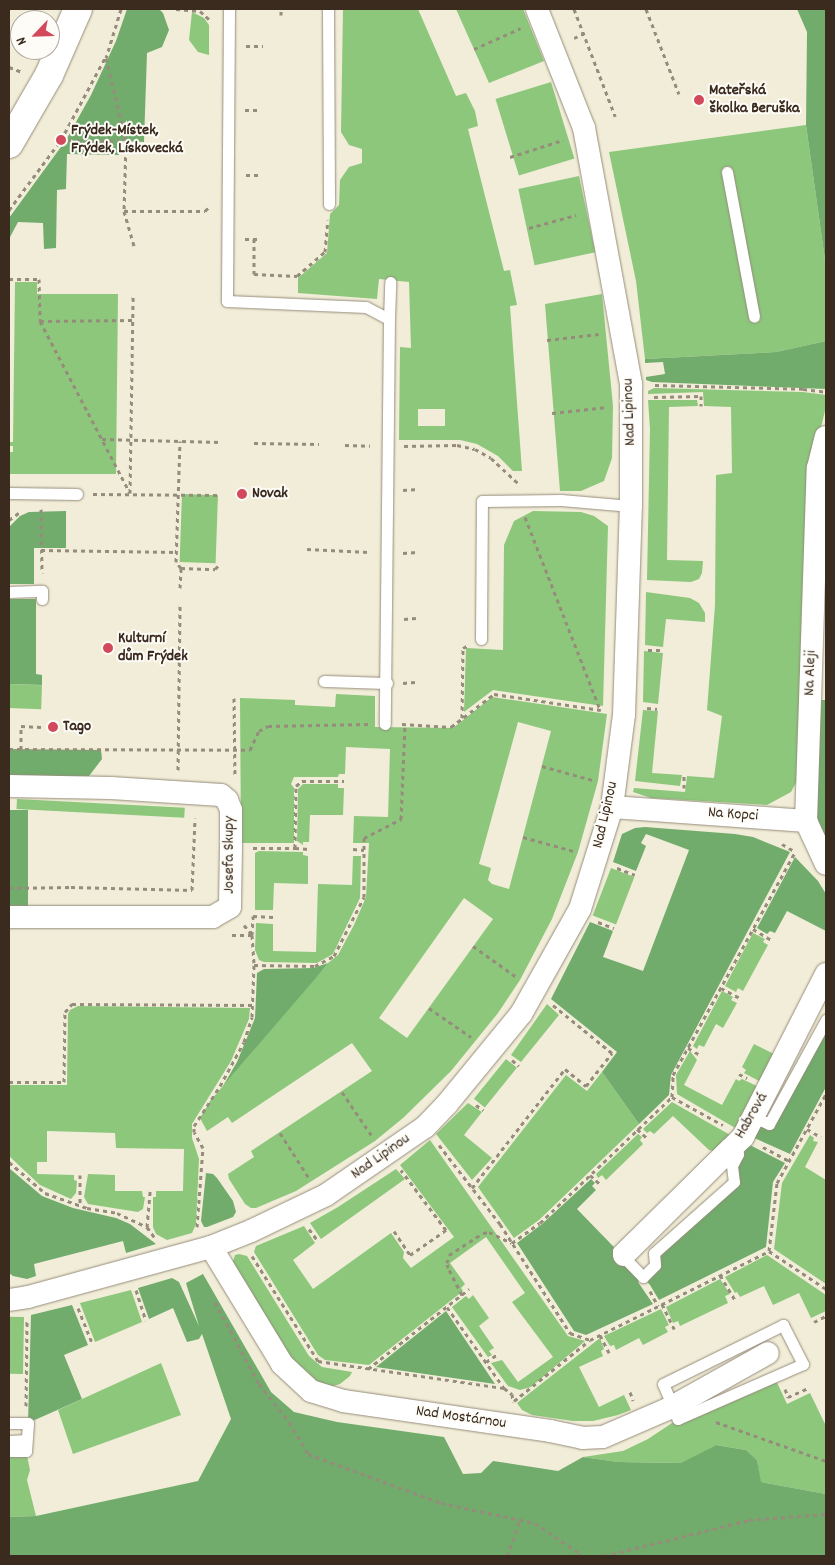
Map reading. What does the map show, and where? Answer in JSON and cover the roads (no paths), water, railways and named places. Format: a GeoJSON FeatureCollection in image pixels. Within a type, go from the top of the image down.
{"type":"FeatureCollection","features":[{"type":"Feature","properties":{"kind":"main road"},"geometry":{"type":"LineString","coordinates":[[9,144],[49,75],[78,9]]}},
{"type":"Feature","properties":{"kind":"street","name":"Nad Lipinou"},"geometry":{"type":"LineString","coordinates":[[18,1298],[204,1241],[251,1231],[326,1195],[425,1127],[447,1104],[521,1014],[580,909],[612,807],[624,715],[631,506],[631,384],[584,128],[534,16]]}},
{"type":"Feature","properties":{"kind":"street","name":"Na Aleji"},"geometry":{"type":"LineString","coordinates":[[806,820],[818,468],[826,437]]}},
{"type":"Feature","properties":{"kind":"street","name":"Josefa Skupy"},"geometry":{"type":"LineString","coordinates":[[9,786],[177,791],[220,795],[227,800],[231,810],[230,907],[212,917],[9,917]]}},
{"type":"Feature","properties":{"kind":"street","name":"Na Kopci"},"geometry":{"type":"LineString","coordinates":[[612,807],[806,820]]}},
{"type":"Feature","properties":{"kind":"street"},"geometry":{"type":"LineString","coordinates":[[806,820],[826,864]]}},
{"type":"Feature","properties":{"kind":"street","name":"Habrová"},"geometry":{"type":"LineString","coordinates":[[624,1255],[743,1136],[826,974]]}},
{"type":"Feature","properties":{"kind":"street","name":"Nad Mostárnou"},"geometry":{"type":"LineString","coordinates":[[204,1241],[282,1364],[310,1391],[342,1401],[550,1431],[582,1438],[603,1437],[680,1410],[768,1353]]}},
{"type":"Feature","properties":{"kind":"lane"},"geometry":{"type":"LineString","coordinates":[[229,9],[227,301],[366,307],[389,319]]}},
{"type":"Feature","properties":{"kind":"lane"},"geometry":{"type":"LineString","coordinates":[[328,9],[329,204]]}},
{"type":"Feature","properties":{"kind":"lane"},"geometry":{"type":"LineString","coordinates":[[727,172],[754,316]]}},
{"type":"Feature","properties":{"kind":"lane"},"geometry":{"type":"LineString","coordinates":[[385,724],[387,682],[390,282]]}},
{"type":"Feature","properties":{"kind":"lane"},"geometry":{"type":"LineString","coordinates":[[9,493],[77,494]]}},
{"type":"Feature","properties":{"kind":"lane"},"geometry":{"type":"LineString","coordinates":[[481,640],[482,501],[561,500],[631,506]]}},
{"type":"Feature","properties":{"kind":"lane"},"geometry":{"type":"LineString","coordinates":[[9,592],[42,595]]}},
{"type":"Feature","properties":{"kind":"lane"},"geometry":{"type":"LineString","coordinates":[[324,681],[387,682]]}},
{"type":"Feature","properties":{"kind":"lane"},"geometry":{"type":"LineString","coordinates":[[826,962],[744,1113],[769,1124],[826,1020]]}},
{"type":"Feature","properties":{"kind":"lane"},"geometry":{"type":"LineString","coordinates":[[783,1325],[803,1364],[680,1410],[663,1384],[783,1325]]}},
{"type":"Feature","properties":{"kind":"lane"},"geometry":{"type":"LineString","coordinates":[[9,1423],[28,1423],[26,1451],[9,1451]]}},
{"type":"Feature","properties":{"kind":"lane"},"geometry":{"type":"LineString","coordinates":[[9,1440],[26,1440]]}},
{"type":"Feature","properties":{"kind":"place","name":"Mateřská školka Beruška"},"geometry":{"type":"Point","coordinates":[699,100]}},
{"type":"Feature","properties":{"kind":"place","name":"Frýdek-Místek, Frýdek, Lískovecká"},"geometry":{"type":"Point","coordinates":[61,140]}},
{"type":"Feature","properties":{"kind":"place","name":"Novak"},"geometry":{"type":"Point","coordinates":[242,494]}},
{"type":"Feature","properties":{"kind":"place","name":"Kulturní dům Frýdek"},"geometry":{"type":"Point","coordinates":[108,648]}},
{"type":"Feature","properties":{"kind":"place","name":"Tago"},"geometry":{"type":"Point","coordinates":[53,727]}}]}
